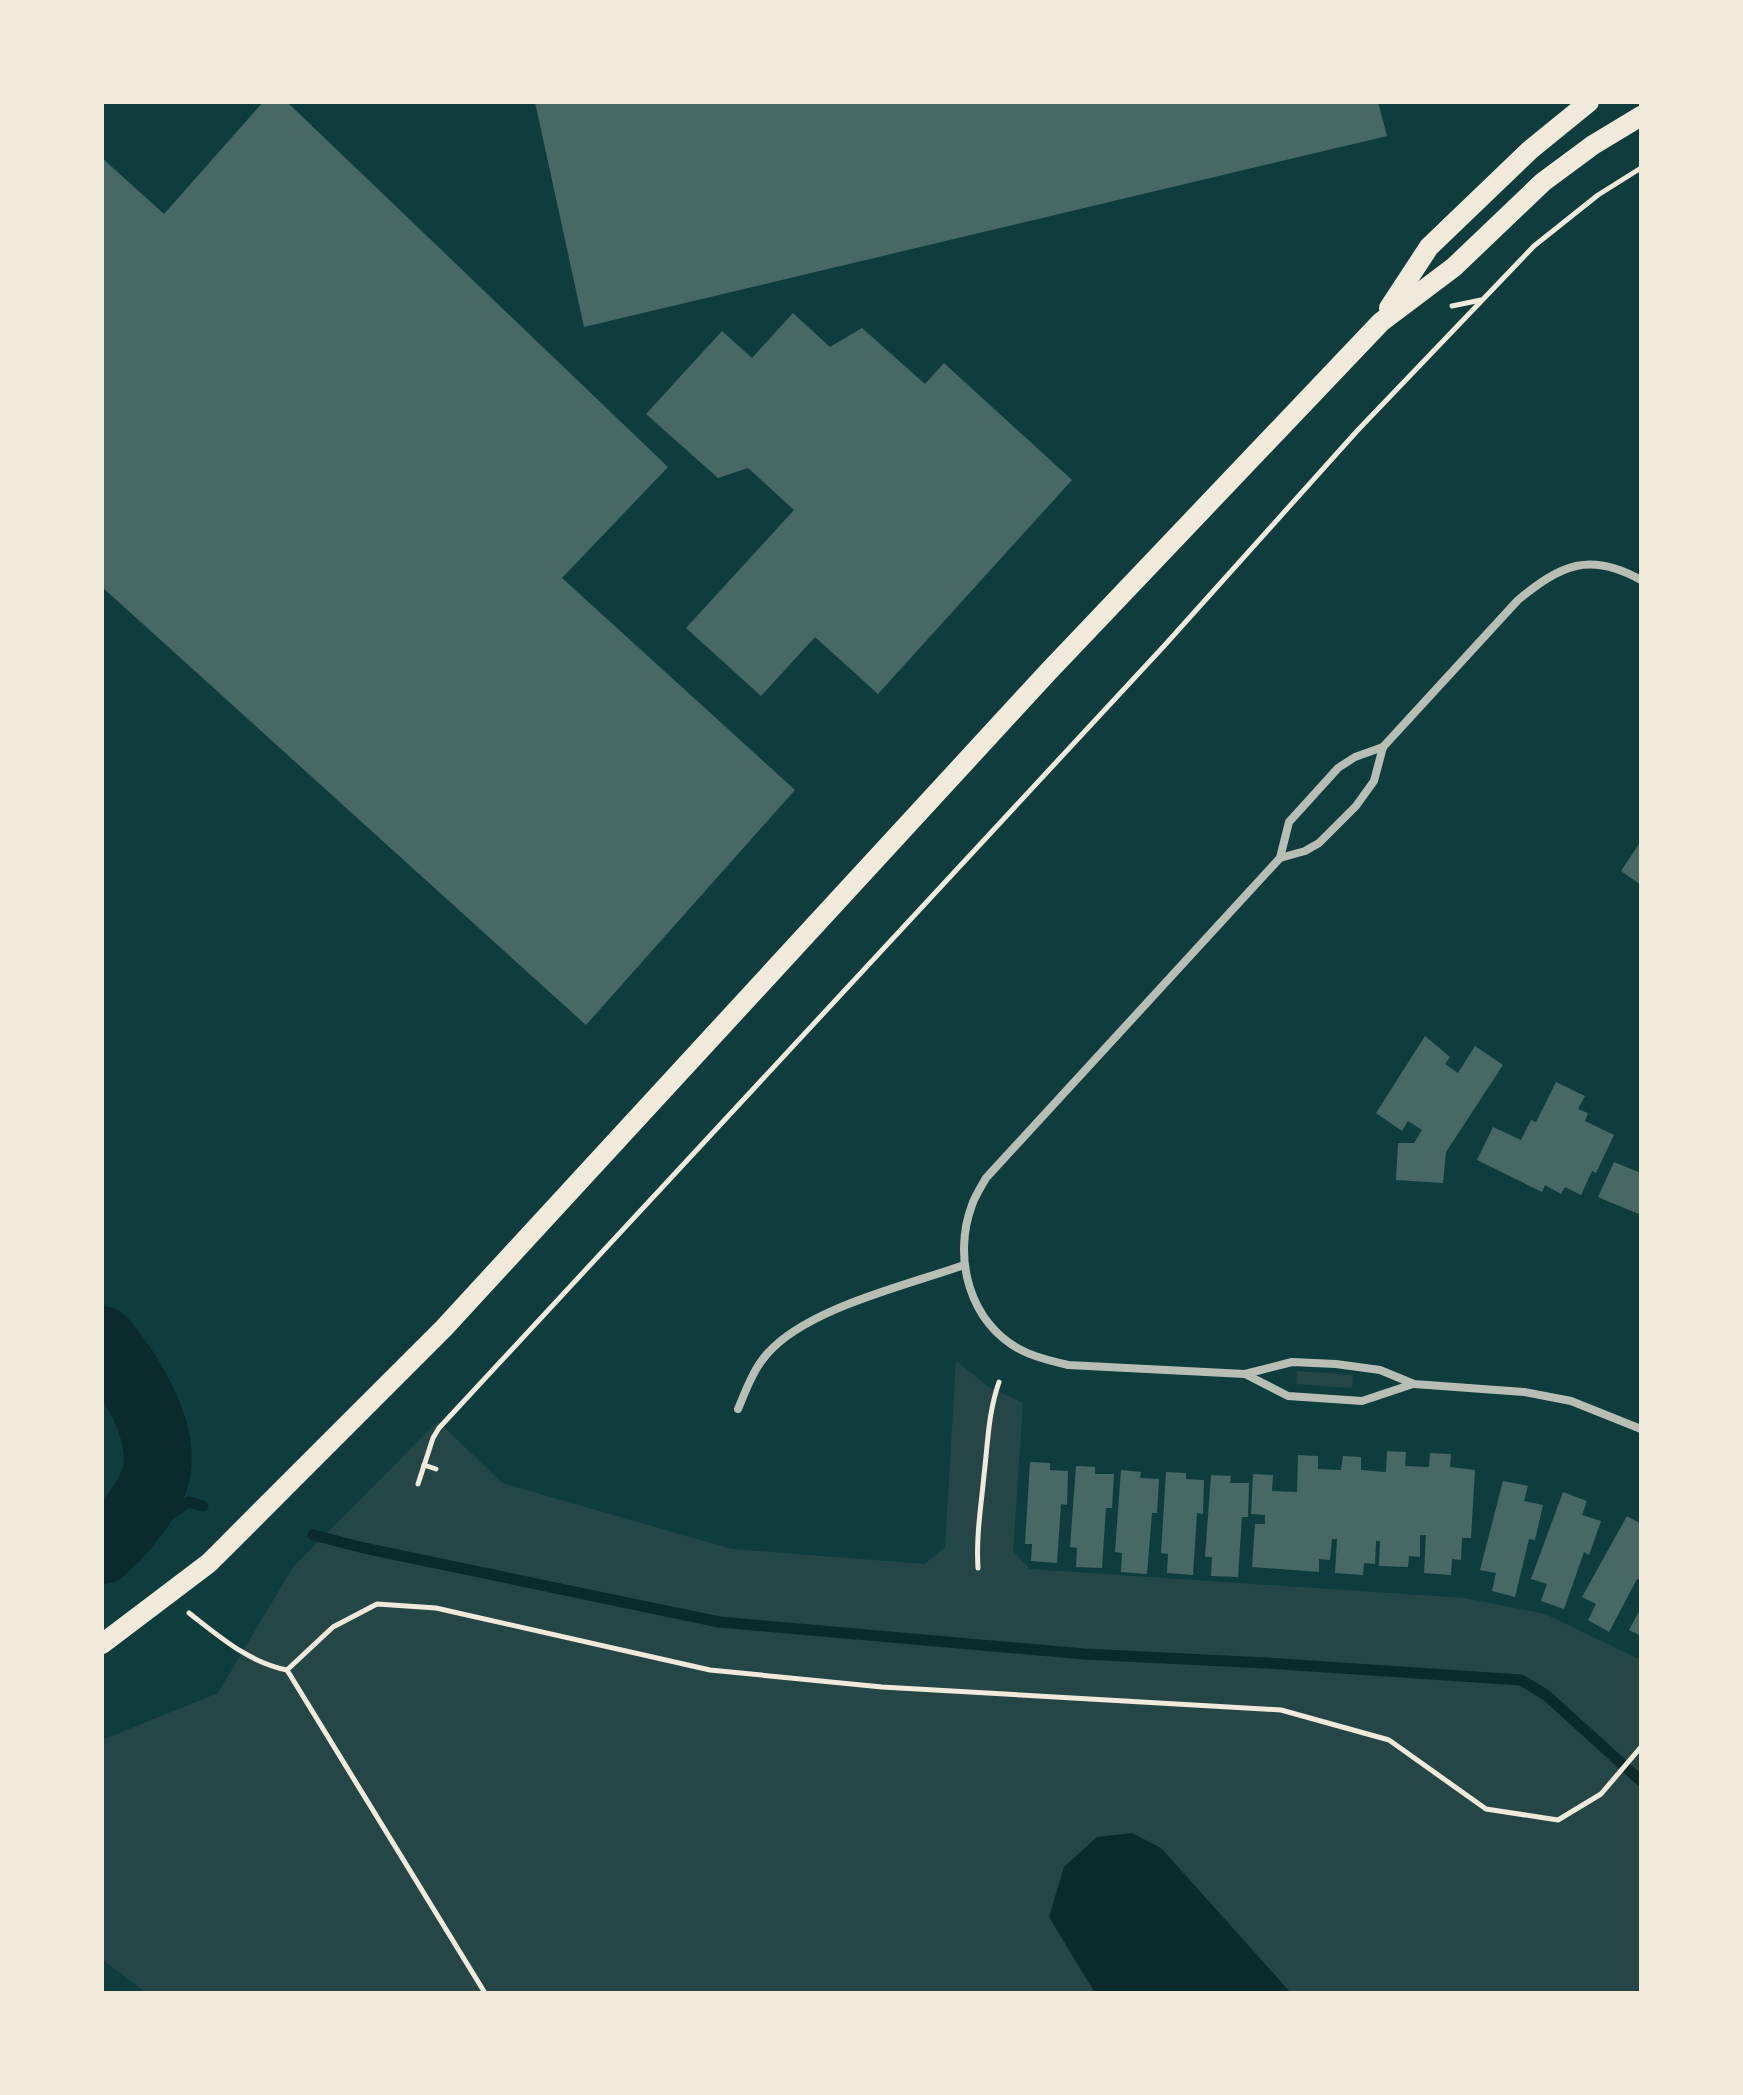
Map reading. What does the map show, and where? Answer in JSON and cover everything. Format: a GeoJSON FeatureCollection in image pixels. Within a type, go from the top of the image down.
{"type":"FeatureCollection","features":[{"type":"Feature","properties":{"kind":"main road"},"geometry":{"type":"LineString","coordinates":[[1381,322],[1429,247],[1530,150],[1589,102]]}},
{"type":"Feature","properties":{"kind":"main road"},"geometry":{"type":"LineString","coordinates":[[102,1644],[209,1563],[444,1328],[1048,672],[1381,322],[1454,267],[1543,182],[1593,145],[1641,116]]}},
{"type":"Feature","properties":{"kind":"street"},"geometry":{"type":"LineString","coordinates":[[1280,858],[1305,851],[1319,843],[1356,806],[1374,781],[1383,747],[1518,600],[1543,580],[1567,567],[1596,564],[1621,569],[1641,580]]}},
{"type":"Feature","properties":{"kind":"street"},"geometry":{"type":"LineString","coordinates":[[1383,747],[1355,757],[1338,768],[1289,822],[1280,858],[986,1178],[971,1207],[964,1265],[969,1287],[977,1306],[994,1330],[1018,1348],[1041,1359],[1068,1365],[1245,1374],[1292,1362],[1336,1364],[1380,1370],[1414,1384],[1524,1392],[1555,1398],[1611,1415],[1641,1429]]}},
{"type":"Feature","properties":{"kind":"street"},"geometry":{"type":"LineString","coordinates":[[738,1409],[765,1356],[803,1323],[964,1265]]}},
{"type":"Feature","properties":{"kind":"street"},"geometry":{"type":"LineString","coordinates":[[1245,1374],[1288,1396],[1362,1401],[1414,1384]]}},
{"type":"Feature","properties":{"kind":"path"},"geometry":{"type":"LineString","coordinates":[[418,1484],[439,1428],[1174,635],[1357,431],[1559,224],[1641,168]]}},
{"type":"Feature","properties":{"kind":"path"},"geometry":{"type":"LineString","coordinates":[[1452,306],[1482,300]]}},
{"type":"Feature","properties":{"kind":"path"},"geometry":{"type":"LineString","coordinates":[[978,1568],[977,1528],[986,1433],[999,1382]]}},
{"type":"Feature","properties":{"kind":"path"},"geometry":{"type":"LineString","coordinates":[[424,1465],[436,1469]]}},
{"type":"Feature","properties":{"kind":"path"},"geometry":{"type":"LineString","coordinates":[[166,1596],[243,1654],[287,1670],[485,1993]]}},
{"type":"Feature","properties":{"kind":"path"},"geometry":{"type":"LineString","coordinates":[[287,1670],[333,1627],[377,1604],[421,1607],[710,1670],[882,1687],[1281,1710],[1389,1740],[1486,1809],[1558,1820],[1601,1794],[1641,1747]]}},
{"type":"Feature","properties":{"kind":"shaded area"},"geometry":{"type":"Polygon","coordinates":[[[956,1361],[989,1387],[1023,1403],[1013,1551],[1030,1569],[1465,1598],[1545,1614],[1641,1660],[1641,1993],[146,1993],[102,1959],[102,1740],[218,1693],[293,1567],[438,1421],[502,1483],[732,1549],[925,1564],[945,1547],[956,1361]]]}},
{"type":"Feature","properties":{"kind":"shaded area"},"geometry":{"type":"Polygon","coordinates":[[[1297,1371],[1353,1375],[1352,1388],[1296,1384],[1297,1371]]]}},
{"type":"Feature","properties":{"kind":"shaded area"},"geometry":{"type":"Polygon","coordinates":[[[1132,1833],[1161,1848],[1291,1993],[1095,1993],[1049,1917],[1064,1867],[1097,1837],[1132,1833]]]}},
{"type":"Feature","properties":{"kind":"building"},"geometry":{"type":"Polygon","coordinates":[[[263,102],[287,102],[668,467],[562,578],[795,790],[586,1025],[102,587],[102,158],[164,214],[263,102]]]}},
{"type":"Feature","properties":{"kind":"building"},"geometry":{"type":"Polygon","coordinates":[[[535,102],[1378,102],[1387,136],[584,327],[535,102]]]}},
{"type":"Feature","properties":{"kind":"building"},"geometry":{"type":"Polygon","coordinates":[[[793,313],[830,347],[862,328],[925,384],[944,363],[1072,480],[878,694],[815,637],[761,696],[686,628],[794,510],[748,468],[718,478],[646,414],[722,331],[752,358],[793,313]]]}},
{"type":"Feature","properties":{"kind":"building"},"geometry":{"type":"Polygon","coordinates":[[[1641,841],[1641,885],[1621,871],[1641,841]]]}},
{"type":"Feature","properties":{"kind":"building"},"geometry":{"type":"Polygon","coordinates":[[[1425,1036],[1450,1057],[1445,1064],[1458,1073],[1475,1046],[1503,1065],[1446,1152],[1443,1183],[1396,1180],[1398,1143],[1414,1143],[1422,1130],[1408,1121],[1402,1131],[1376,1113],[1425,1036]]]}},
{"type":"Feature","properties":{"kind":"building"},"geometry":{"type":"Polygon","coordinates":[[[1556,1082],[1585,1096],[1578,1109],[1588,1113],[1585,1121],[1614,1135],[1596,1173],[1592,1171],[1581,1195],[1565,1187],[1561,1194],[1545,1185],[1542,1192],[1477,1160],[1493,1127],[1521,1140],[1531,1120],[1536,1122],[1556,1082]]]}},
{"type":"Feature","properties":{"kind":"building"},"geometry":{"type":"Polygon","coordinates":[[[1614,1162],[1641,1173],[1641,1215],[1598,1197],[1614,1162]]]}},
{"type":"Feature","properties":{"kind":"building"},"geometry":{"type":"Polygon","coordinates":[[[1387,1451],[1406,1452],[1405,1466],[1429,1467],[1430,1453],[1451,1454],[1450,1467],[1475,1470],[1471,1538],[1462,1538],[1461,1560],[1452,1559],[1451,1575],[1424,1573],[1426,1535],[1420,1535],[1420,1557],[1409,1556],[1408,1567],[1379,1566],[1380,1541],[1376,1541],[1375,1564],[1364,1563],[1363,1575],[1335,1573],[1337,1539],[1332,1539],[1330,1560],[1319,1559],[1319,1572],[1252,1567],[1255,1524],[1265,1524],[1265,1515],[1251,1514],[1253,1474],[1273,1475],[1272,1491],[1297,1492],[1298,1455],[1318,1456],[1318,1469],[1341,1470],[1343,1456],[1361,1457],[1361,1470],[1386,1472],[1387,1451]]]}},
{"type":"Feature","properties":{"kind":"building"},"geometry":{"type":"Polygon","coordinates":[[[1030,1462],[1050,1463],[1050,1470],[1068,1471],[1067,1505],[1061,1504],[1057,1563],[1031,1561],[1032,1544],[1025,1544],[1030,1462]]]}},
{"type":"Feature","properties":{"kind":"building"},"geometry":{"type":"Polygon","coordinates":[[[1076,1466],[1095,1467],[1095,1474],[1114,1474],[1112,1508],[1106,1508],[1102,1568],[1076,1567],[1077,1548],[1070,1547],[1076,1466]]]}},
{"type":"Feature","properties":{"kind":"building"},"geometry":{"type":"Polygon","coordinates":[[[1121,1470],[1141,1472],[1140,1478],[1159,1479],[1157,1513],[1152,1513],[1147,1574],[1121,1572],[1122,1553],[1115,1552],[1121,1470]]]}},
{"type":"Feature","properties":{"kind":"building"},"geometry":{"type":"Polygon","coordinates":[[[1166,1472],[1186,1473],[1186,1479],[1204,1480],[1203,1514],[1197,1513],[1193,1575],[1167,1573],[1168,1554],[1161,1553],[1166,1472]]]}},
{"type":"Feature","properties":{"kind":"building"},"geometry":{"type":"Polygon","coordinates":[[[1211,1475],[1231,1476],[1230,1483],[1249,1483],[1248,1517],[1242,1517],[1238,1577],[1211,1576],[1212,1557],[1205,1557],[1211,1475]]]}},
{"type":"Feature","properties":{"kind":"building"},"geometry":{"type":"Polygon","coordinates":[[[1503,1481],[1528,1486],[1524,1501],[1543,1505],[1535,1540],[1529,1539],[1515,1597],[1492,1591],[1496,1573],[1480,1570],[1503,1481]]]}},
{"type":"Feature","properties":{"kind":"building"},"geometry":{"type":"Polygon","coordinates":[[[1563,1492],[1587,1501],[1582,1515],[1601,1521],[1589,1555],[1584,1552],[1564,1609],[1541,1601],[1547,1584],[1531,1579],[1563,1492]]]}},
{"type":"Feature","properties":{"kind":"building"},"geometry":{"type":"Polygon","coordinates":[[[1627,1516],[1641,1524],[1641,1581],[1637,1579],[1609,1632],[1588,1620],[1596,1604],[1582,1597],[1627,1516]]]}},
{"type":"Feature","properties":{"kind":"building"},"geometry":{"type":"Polygon","coordinates":[[[1641,1608],[1641,1636],[1629,1630],[1641,1608]]]}},
{"type":"Feature","properties":{"kind":"waterway"},"geometry":{"type":"LineString","coordinates":[[102,1340],[142,1400],[155,1435],[157,1452],[157,1469],[150,1490],[127,1524],[102,1550]]}},
{"type":"Feature","properties":{"kind":"waterway"},"geometry":{"type":"LineString","coordinates":[[141,1507],[171,1514],[189,1502],[203,1506]]}},
{"type":"Feature","properties":{"kind":"waterway"},"geometry":{"type":"LineString","coordinates":[[313,1535],[719,1622],[1084,1654],[1521,1680],[1546,1695],[1641,1781]]}}]}
